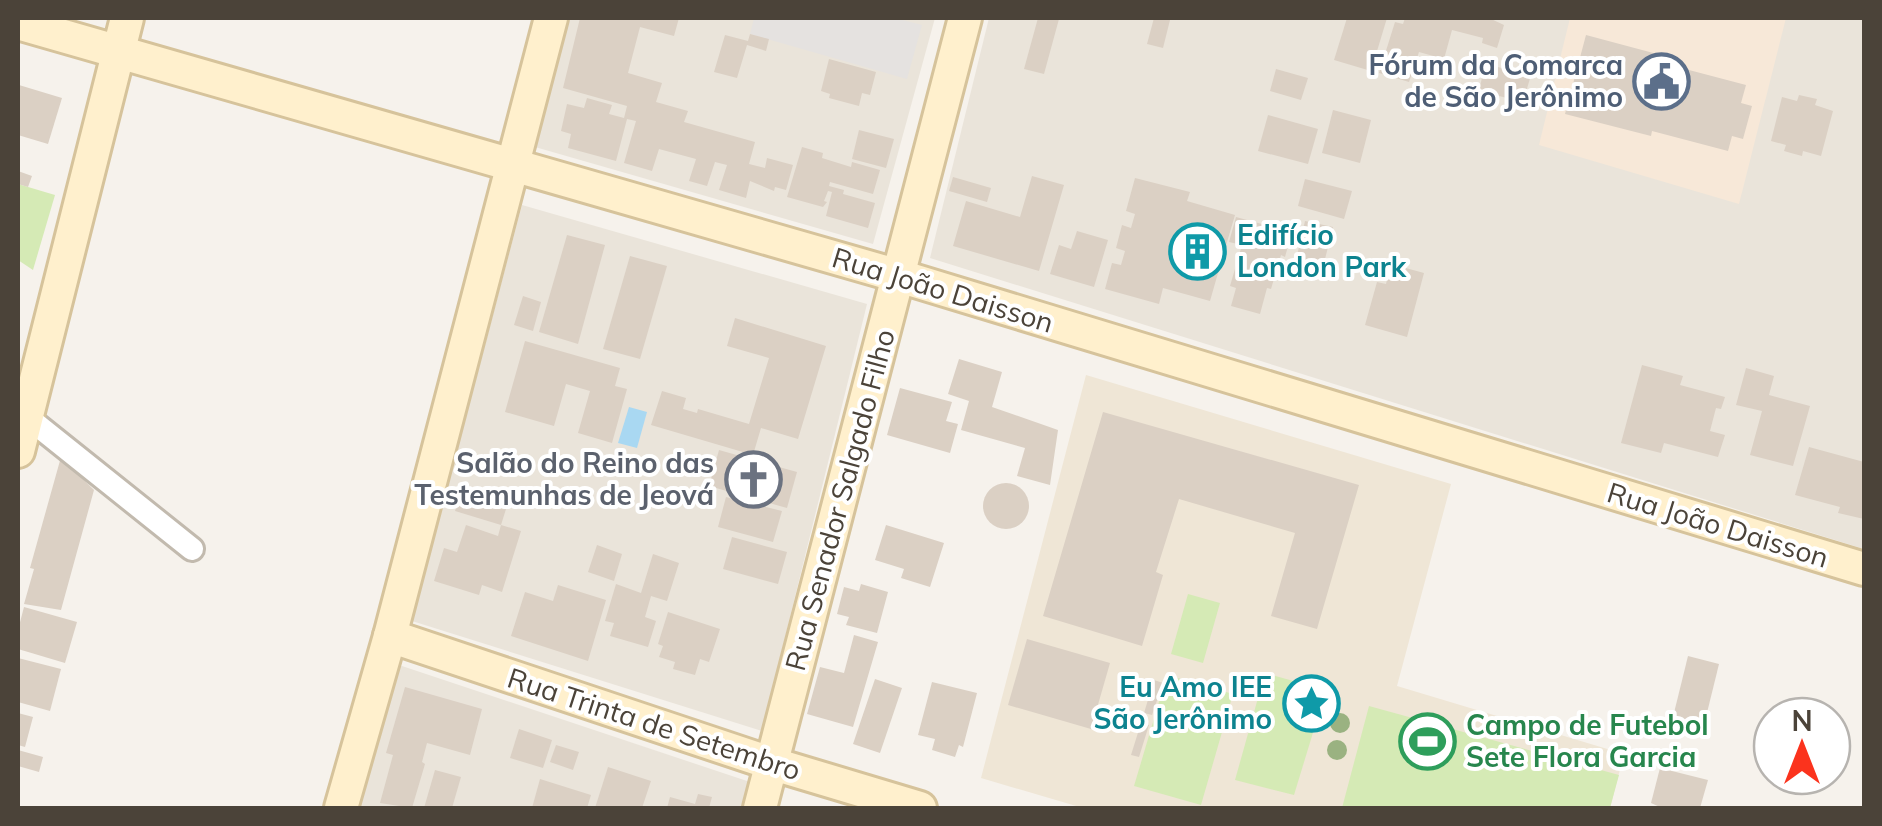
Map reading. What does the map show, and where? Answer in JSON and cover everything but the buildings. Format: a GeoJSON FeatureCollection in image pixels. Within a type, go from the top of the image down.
{"type":"FeatureCollection","features":[{"type":"Feature","properties":{"kind":"street"},"geometry":{"type":"LineString","coordinates":[[18,450],[127,18]]}},
{"type":"Feature","properties":{"kind":"street"},"geometry":{"type":"LineString","coordinates":[[341,808],[390,636],[551,18]]}},
{"type":"Feature","properties":{"kind":"street","name":"Rua Senador Salgado Filho"},"geometry":{"type":"LineString","coordinates":[[760,808],[965,18]]}},
{"type":"Feature","properties":{"kind":"street","name":"Rua João Daisson"},"geometry":{"type":"LineString","coordinates":[[18,23],[899,276],[1864,570]]}},
{"type":"Feature","properties":{"kind":"street"},"geometry":{"type":"LineString","coordinates":[[26,418],[192,548]]}},
{"type":"Feature","properties":{"kind":"street","name":"Rua Trinta de Setembro"},"geometry":{"type":"LineString","coordinates":[[390,636],[770,763],[920,808]]}},
{"type":"Feature","properties":{"kind":"shaded area"},"geometry":{"type":"Polygon","coordinates":[[[568,18],[935,18],[873,244],[535,147],[568,18]]]}},
{"type":"Feature","properties":{"kind":"shaded area"},"geometry":{"type":"Polygon","coordinates":[[[754,18],[895,18],[922,25],[907,79],[750,34],[754,18]]]}},
{"type":"Feature","properties":{"kind":"shaded area"},"geometry":{"type":"Polygon","coordinates":[[[989,18],[1864,18],[1864,549],[930,258],[989,18]]]}},
{"type":"Feature","properties":{"kind":"shaded area","name":"Fórum da Comarca de São Jerônimo"},"geometry":{"type":"Polygon","coordinates":[[[1570,18],[1786,18],[1739,204],[1539,145],[1570,18]]]}},
{"type":"Feature","properties":{"kind":"shaded area"},"geometry":{"type":"Polygon","coordinates":[[[522,205],[867,304],[762,731],[412,621],[522,205]]]}},
{"type":"Feature","properties":{"kind":"shaded area"},"geometry":{"type":"Polygon","coordinates":[[[1086,375],[1451,484],[1397,686],[1624,754],[1610,808],[1083,808],[981,778],[1086,375]]]}},
{"type":"Feature","properties":{"kind":"shaded area"},"geometry":{"type":"Polygon","coordinates":[[[396,664],[750,782],[743,808],[359,808],[396,664]]]}},
{"type":"Feature","properties":{"kind":"green space"},"geometry":{"type":"Polygon","coordinates":[[[18,184],[55,195],[33,270],[18,260],[18,184]]]}},
{"type":"Feature","properties":{"kind":"green space"},"geometry":{"type":"Polygon","coordinates":[[[1188,594],[1220,603],[1203,663],[1171,654],[1188,594]]]}},
{"type":"Feature","properties":{"kind":"green space"},"geometry":{"type":"Polygon","coordinates":[[[1265,673],[1326,690],[1294,795],[1235,780],[1265,673]]]}},
{"type":"Feature","properties":{"kind":"green space"},"geometry":{"type":"Polygon","coordinates":[[[1167,675],[1233,694],[1201,805],[1134,786],[1167,675]]]}},
{"type":"Feature","properties":{"kind":"green space","name":"Campo de Futebol Sete Flora Garcia"},"geometry":{"type":"Polygon","coordinates":[[[1369,706],[1619,775],[1610,808],[1342,808],[1369,706]]]}},
{"type":"Feature","properties":{"kind":"water"},"geometry":{"type":"Polygon","coordinates":[[[629,407],[647,412],[637,448],[618,443],[629,407]]]}},
{"type":"Feature","properties":{"kind":"place","name":"Fórum da Comarca de São Jerônimo"},"geometry":{"type":"Point","coordinates":[1662,81]}},
{"type":"Feature","properties":{"kind":"place","name":"Edifício London Park"},"geometry":{"type":"Point","coordinates":[1198,251]}},
{"type":"Feature","properties":{"kind":"place","name":"Salão do Reino das Testemunhas de Jeová"},"geometry":{"type":"Point","coordinates":[753,479]}},
{"type":"Feature","properties":{"kind":"place","name":"Eu Amo IEE São Jerônimo"},"geometry":{"type":"Point","coordinates":[1311,703]}},
{"type":"Feature","properties":{"kind":"place","name":"Campo de Futebol Sete Flora Garcia"},"geometry":{"type":"Point","coordinates":[1427,741]}}]}
